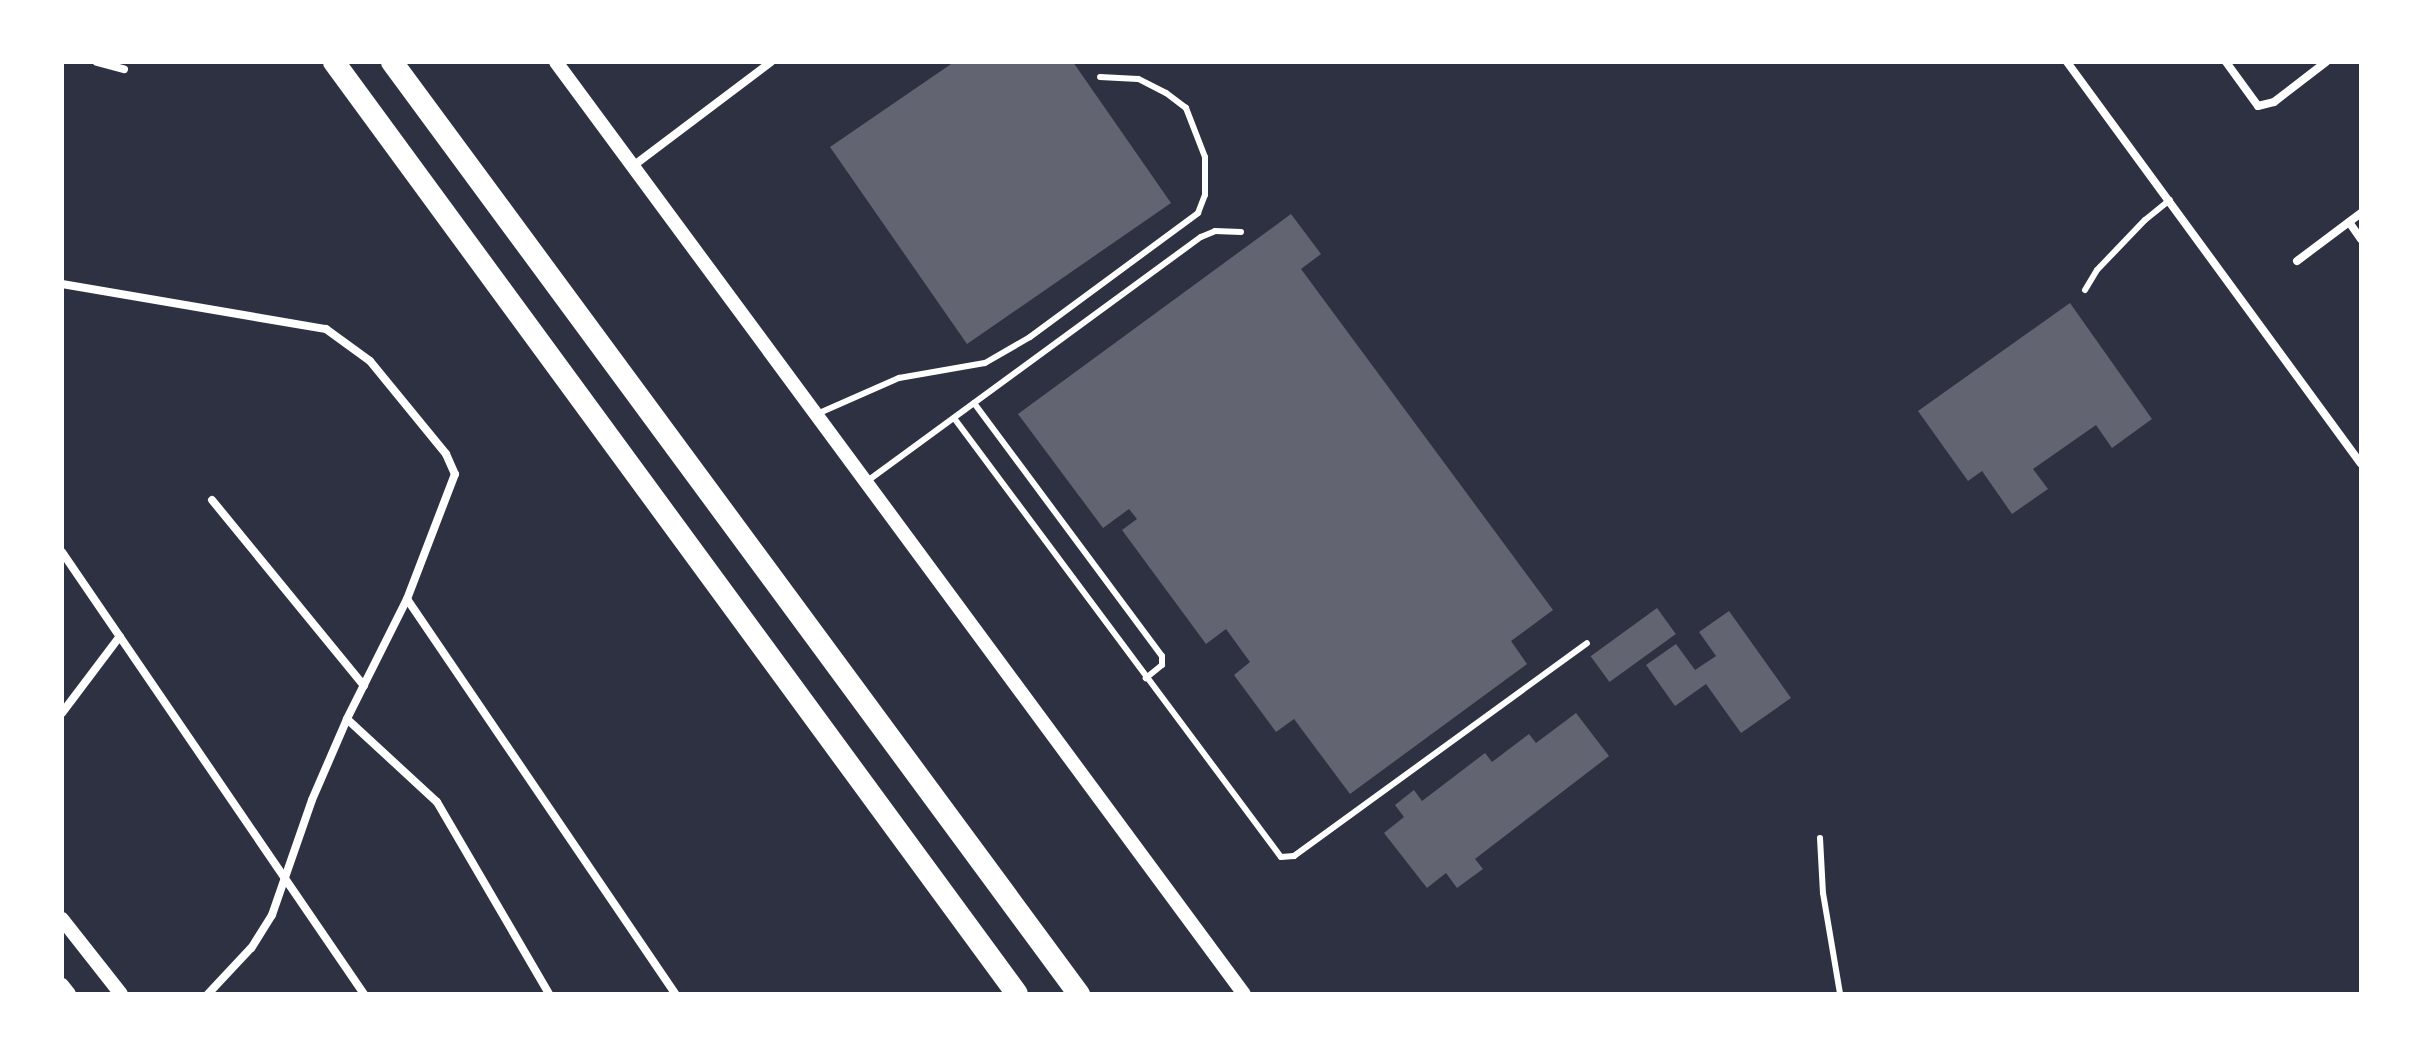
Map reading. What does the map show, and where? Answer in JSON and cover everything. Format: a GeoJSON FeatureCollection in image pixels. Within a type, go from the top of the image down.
{"type":"FeatureCollection","features":[{"type":"Feature","properties":{"kind":"highway"},"geometry":{"type":"LineString","coordinates":[[334,62],[1017,994]]}},
{"type":"Feature","properties":{"kind":"highway"},"geometry":{"type":"LineString","coordinates":[[392,62],[1079,994]]}},
{"type":"Feature","properties":{"kind":"street"},"geometry":{"type":"LineString","coordinates":[[97,62],[124,69]]}},
{"type":"Feature","properties":{"kind":"street"},"geometry":{"type":"LineString","coordinates":[[556,62],[1244,994]]}},
{"type":"Feature","properties":{"kind":"street"},"geometry":{"type":"LineString","coordinates":[[633,166],[771,62]]}},
{"type":"Feature","properties":{"kind":"street"},"geometry":{"type":"LineString","coordinates":[[2067,62],[2361,463]]}},
{"type":"Feature","properties":{"kind":"street"},"geometry":{"type":"LineString","coordinates":[[2226,62],[2258,106],[2274,102],[2326,62]]}},
{"type":"Feature","properties":{"kind":"street"},"geometry":{"type":"LineString","coordinates":[[2297,261],[2361,213]]}},
{"type":"Feature","properties":{"kind":"street"},"geometry":{"type":"LineString","coordinates":[[2349,222],[2361,239]]}},
{"type":"Feature","properties":{"kind":"street"},"geometry":{"type":"LineString","coordinates":[[62,284],[326,329],[370,361],[446,454],[455,474],[407,599],[347,719],[312,800],[272,915],[241,961],[208,994]]}},
{"type":"Feature","properties":{"kind":"street"},"geometry":{"type":"LineString","coordinates":[[212,500],[364,686]]}},
{"type":"Feature","properties":{"kind":"street"},"geometry":{"type":"LineString","coordinates":[[62,552],[364,994]]}},
{"type":"Feature","properties":{"kind":"street"},"geometry":{"type":"LineString","coordinates":[[407,599],[675,994]]}},
{"type":"Feature","properties":{"kind":"street"},"geometry":{"type":"LineString","coordinates":[[62,713],[120,636]]}},
{"type":"Feature","properties":{"kind":"street"},"geometry":{"type":"LineString","coordinates":[[347,719],[437,802],[549,994]]}},
{"type":"Feature","properties":{"kind":"street"},"geometry":{"type":"LineString","coordinates":[[62,919],[121,994]]}},
{"type":"Feature","properties":{"kind":"street"},"geometry":{"type":"LineString","coordinates":[[62,985],[69,994]]}},
{"type":"Feature","properties":{"kind":"lane"},"geometry":{"type":"LineString","coordinates":[[817,414],[899,378],[985,363],[1030,337],[1198,213],[1205,195],[1206,167],[1197,131],[1186,108],[1166,93],[1138,79],[1100,77]]}},
{"type":"Feature","properties":{"kind":"lane"},"geometry":{"type":"LineString","coordinates":[[2085,290],[2097,270],[2145,220],[2170,200]]}},
{"type":"Feature","properties":{"kind":"lane"},"geometry":{"type":"LineString","coordinates":[[866,482],[1201,237],[1215,231],[1241,232]]}},
{"type":"Feature","properties":{"kind":"lane"},"geometry":{"type":"LineString","coordinates":[[974,403],[1162,656],[1162,665],[1146,678]]}},
{"type":"Feature","properties":{"kind":"lane"},"geometry":{"type":"LineString","coordinates":[[954,418],[1281,857],[1287,858],[1587,643]]}},
{"type":"Feature","properties":{"kind":"lane"},"geometry":{"type":"LineString","coordinates":[[1820,838],[1823,893],[1840,994]]}},
{"type":"Feature","properties":{"kind":"building"},"geometry":{"type":"Polygon","coordinates":[[[954,62],[1073,62],[1171,203],[967,344],[830,147],[954,62]]]}},
{"type":"Feature","properties":{"kind":"building"},"geometry":{"type":"Polygon","coordinates":[[[1291,214],[1321,254],[1301,269],[1553,610],[1511,641],[1527,664],[1350,794],[1294,719],[1276,732],[1234,675],[1250,662],[1226,629],[1206,644],[1122,530],[1137,519],[1129,509],[1103,528],[1018,414],[1291,214]]]}},
{"type":"Feature","properties":{"kind":"building"},"geometry":{"type":"Polygon","coordinates":[[[2070,303],[2152,419],[2112,448],[2096,425],[2033,469],[2048,489],[2012,514],[1982,471],[1968,481],[1918,411],[2070,303]]]}},
{"type":"Feature","properties":{"kind":"building"},"geometry":{"type":"Polygon","coordinates":[[[1657,608],[1676,634],[1609,682],[1591,656],[1657,608]]]}},
{"type":"Feature","properties":{"kind":"building"},"geometry":{"type":"Polygon","coordinates":[[[1729,611],[1791,698],[1741,733],[1706,684],[1675,706],[1646,665],[1676,644],[1695,670],[1716,656],[1699,632],[1729,611]]]}},
{"type":"Feature","properties":{"kind":"building"},"geometry":{"type":"Polygon","coordinates":[[[1576,713],[1609,756],[1475,859],[1483,869],[1457,888],[1446,873],[1427,888],[1384,833],[1404,817],[1395,805],[1414,790],[1422,801],[1485,753],[1492,762],[1529,734],[1536,743],[1576,713]]]}}]}
